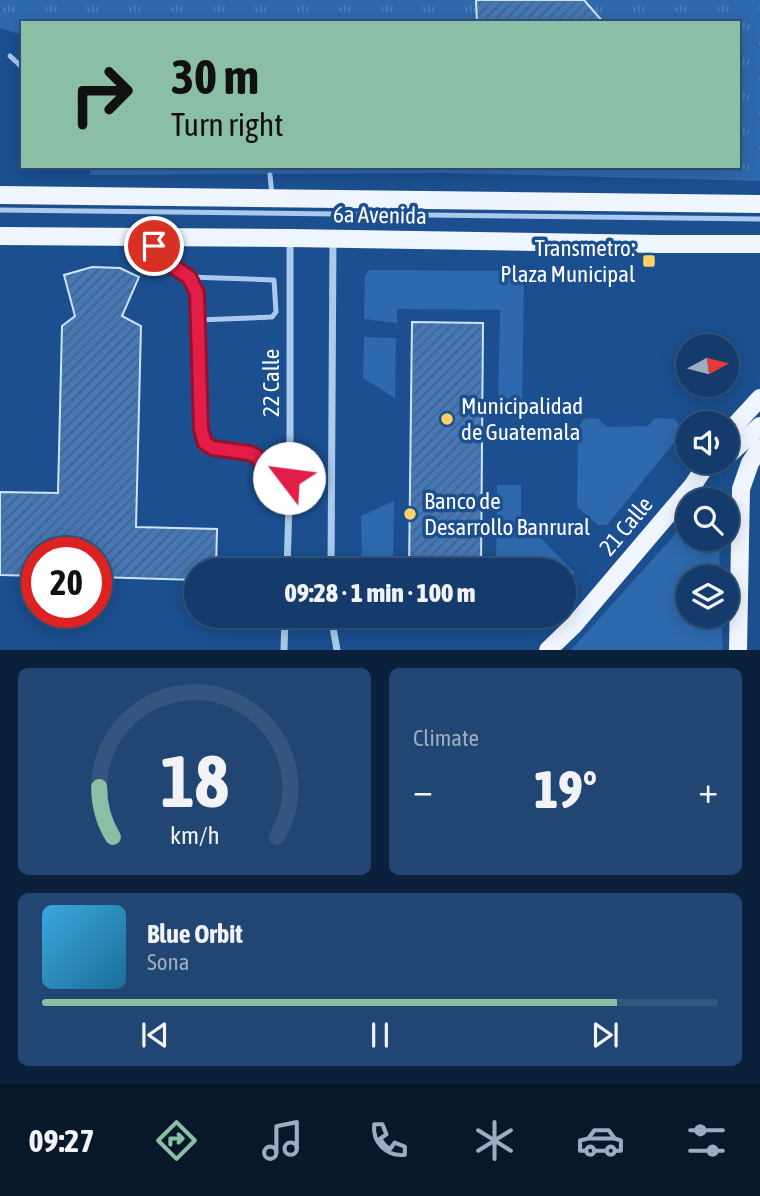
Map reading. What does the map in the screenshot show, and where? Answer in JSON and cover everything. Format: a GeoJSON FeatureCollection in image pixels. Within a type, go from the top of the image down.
{"type":"FeatureCollection","features":[{"type":"Feature","properties":{"kind":"main road","name":"6a Avenida"},"geometry":{"type":"LineString","coordinates":[[0,195],[760,204]]}},
{"type":"Feature","properties":{"kind":"main road","name":"6a Avenida"},"geometry":{"type":"LineString","coordinates":[[0,236],[760,244]]}},
{"type":"Feature","properties":{"kind":"main road"},"geometry":{"type":"LineString","coordinates":[[739,421],[760,398]]}},
{"type":"Feature","properties":{"kind":"main road"},"geometry":{"type":"LineString","coordinates":[[739,445],[760,426]]}},
{"type":"Feature","properties":{"kind":"main road"},"geometry":{"type":"LineString","coordinates":[[738,650],[741,489],[750,463],[759,451]]}},
{"type":"Feature","properties":{"kind":"main road","name":"21 Calle"},"geometry":{"type":"LineString","coordinates":[[548,650],[574,625],[700,474]]}},
{"type":"Feature","properties":{"kind":"main road"},"geometry":{"type":"LineString","coordinates":[[693,485],[706,474]]}},
{"type":"Feature","properties":{"kind":"street","name":"22 Calle"},"geometry":{"type":"LineString","coordinates":[[287,558],[290,238]]}},
{"type":"Feature","properties":{"kind":"street"},"geometry":{"type":"LineString","coordinates":[[331,558],[333,238]]}},
{"type":"Feature","properties":{"kind":"street"},"geometry":{"type":"LineString","coordinates":[[284,650],[285,628]]}},
{"type":"Feature","properties":{"kind":"street"},"geometry":{"type":"LineString","coordinates":[[333,628],[337,650]]}},
{"type":"Feature","properties":{"kind":"lane"},"geometry":{"type":"LineString","coordinates":[[10,56],[21,66]]}},
{"type":"Feature","properties":{"kind":"lane"},"geometry":{"type":"LineString","coordinates":[[270,175],[273,198]]}},
{"type":"Feature","properties":{"kind":"lane"},"geometry":{"type":"LineString","coordinates":[[0,210],[760,219]]}},
{"type":"Feature","properties":{"kind":"lane"},"geometry":{"type":"LineString","coordinates":[[146,236],[163,257],[189,277],[197,293],[201,429],[205,443],[213,448],[249,453],[256,456],[271,473],[289,478]]}},
{"type":"Feature","properties":{"kind":"lane"},"geometry":{"type":"LineString","coordinates":[[189,277],[275,280],[276,312],[272,317],[198,320]]}},
{"type":"Feature","properties":{"kind":"green space"},"geometry":{"type":"Polygon","coordinates":[[[0,0],[760,0],[760,181],[447,173],[89,175],[91,168],[740,168],[740,21],[21,21],[21,34],[0,28],[0,0]]]}},
{"type":"Feature","properties":{"kind":"green space"},"geometry":{"type":"Polygon","coordinates":[[[369,270],[522,273],[522,406],[498,406],[500,310],[397,309],[397,323],[364,319],[365,276],[369,270]]]}},
{"type":"Feature","properties":{"kind":"green space"},"geometry":{"type":"Polygon","coordinates":[[[364,337],[396,338],[395,398],[363,378],[364,337]]]}},
{"type":"Feature","properties":{"kind":"green space"},"geometry":{"type":"Polygon","coordinates":[[[655,418],[676,421],[676,440],[607,525],[598,525],[577,507],[578,429],[584,419],[599,419],[607,427],[648,426],[655,418]]]}},
{"type":"Feature","properties":{"kind":"green space"},"geometry":{"type":"Polygon","coordinates":[[[497,485],[521,485],[521,518],[560,558],[496,558],[497,485]]]}},
{"type":"Feature","properties":{"kind":"green space"},"geometry":{"type":"Polygon","coordinates":[[[394,501],[393,558],[362,558],[361,516],[394,501]]]}},
{"type":"Feature","properties":{"kind":"green space"},"geometry":{"type":"Polygon","coordinates":[[[676,533],[676,551],[719,551],[720,565],[676,565],[676,628],[722,628],[723,650],[571,650],[676,533]]]}},
{"type":"Feature","properties":{"kind":"building"},"geometry":{"type":"Polygon","coordinates":[[[476,0],[584,0],[602,21],[477,21],[476,0]]]}},
{"type":"Feature","properties":{"kind":"building"},"geometry":{"type":"Polygon","coordinates":[[[92,267],[120,268],[139,277],[122,316],[141,326],[136,527],[217,529],[216,558],[184,558],[184,580],[112,577],[112,537],[21,537],[21,576],[0,575],[0,492],[58,493],[62,326],[75,316],[64,275],[92,267]]]}},
{"type":"Feature","properties":{"kind":"building","name":"Municipalidad de Guatemala"},"geometry":{"type":"Polygon","coordinates":[[[412,322],[483,323],[481,558],[409,558],[412,322]]]}},
{"type":"Feature","properties":{"kind":"place","name":"Transmetro: Plaza Municipal"},"geometry":{"type":"Point","coordinates":[649,261]}},
{"type":"Feature","properties":{"kind":"place","name":"Municipalidad de Guatemala"},"geometry":{"type":"Point","coordinates":[447,419]}},
{"type":"Feature","properties":{"kind":"place","name":"Banco de Desarrollo Banrural"},"geometry":{"type":"Point","coordinates":[410,514]}},
{"type":"Feature","properties":{"kind":"route"},"geometry":{"type":"LineString","coordinates":[[154,246],[174,267],[189,277],[197,293],[201,429],[205,443],[213,448],[249,453],[256,456],[271,473],[289,478]]}}]}
